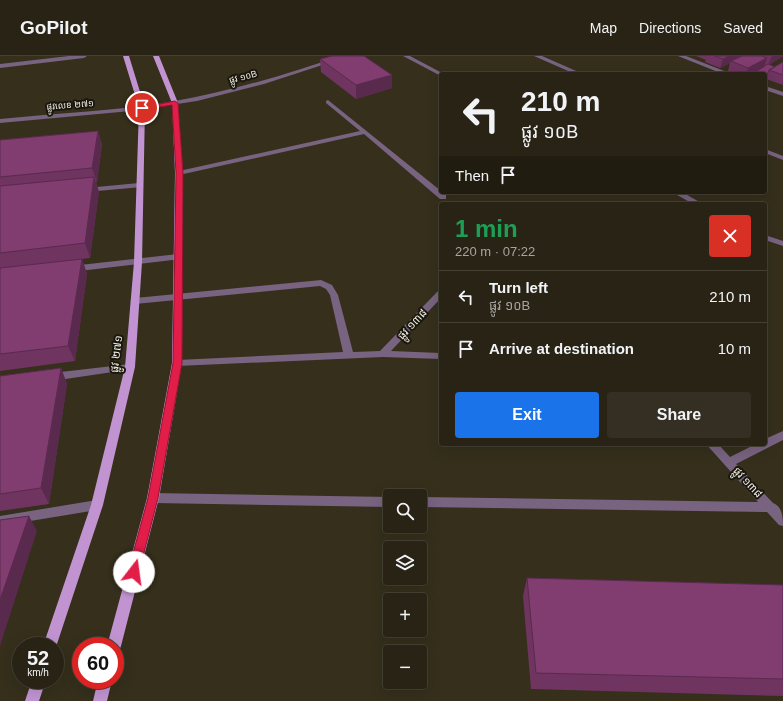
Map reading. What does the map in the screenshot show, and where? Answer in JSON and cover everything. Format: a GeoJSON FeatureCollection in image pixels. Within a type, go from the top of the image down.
{"type":"FeatureCollection","features":[{"type":"Feature","properties":{"kind":"main road","name":"ផ្លូវ ២៧១"},"geometry":{"type":"LineString","coordinates":[[53,637],[97,505],[130,367],[138,262],[142,108],[126,56]]}},
{"type":"Feature","properties":{"kind":"main road"},"geometry":{"type":"LineString","coordinates":[[116,637],[153,498],[177,363],[180,173],[175,103],[156,56]]}},
{"type":"Feature","properties":{"kind":"main road"},"geometry":{"type":"LineString","coordinates":[[32,701],[36,689]]}},
{"type":"Feature","properties":{"kind":"main road"},"geometry":{"type":"LineString","coordinates":[[100,701],[103,689]]}},
{"type":"Feature","properties":{"kind":"street"},"geometry":{"type":"LineString","coordinates":[[24,56],[24,63]]}},
{"type":"Feature","properties":{"kind":"street"},"geometry":{"type":"LineString","coordinates":[[0,66],[84,56]]}},
{"type":"Feature","properties":{"kind":"street","name":"ផ្លូវ ១០B"},"geometry":{"type":"LineString","coordinates":[[142,108],[175,103],[273,79],[345,56]]}},
{"type":"Feature","properties":{"kind":"street"},"geometry":{"type":"LineString","coordinates":[[406,56],[439,73]]}},
{"type":"Feature","properties":{"kind":"street"},"geometry":{"type":"LineString","coordinates":[[536,56],[575,72]]}},
{"type":"Feature","properties":{"kind":"street"},"geometry":{"type":"LineString","coordinates":[[681,56],[724,72]]}},
{"type":"Feature","properties":{"kind":"street"},"geometry":{"type":"LineString","coordinates":[[767,89],[783,94]]}},
{"type":"Feature","properties":{"kind":"street"},"geometry":{"type":"LineString","coordinates":[[328,102],[439,194]]}},
{"type":"Feature","properties":{"kind":"street","name":"ផ្លូវលេខ ២៧១"},"geometry":{"type":"LineString","coordinates":[[0,121],[142,108]]}},
{"type":"Feature","properties":{"kind":"street"},"geometry":{"type":"LineString","coordinates":[[180,173],[365,132]]}},
{"type":"Feature","properties":{"kind":"street"},"geometry":{"type":"LineString","coordinates":[[767,152],[783,158]]}},
{"type":"Feature","properties":{"kind":"street"},"geometry":{"type":"LineString","coordinates":[[77,191],[139,185]]}},
{"type":"Feature","properties":{"kind":"street"},"geometry":{"type":"LineString","coordinates":[[439,194],[443,197]]}},
{"type":"Feature","properties":{"kind":"street"},"geometry":{"type":"LineString","coordinates":[[680,194],[695,202]]}},
{"type":"Feature","properties":{"kind":"street"},"geometry":{"type":"LineString","coordinates":[[767,240],[783,244]]}},
{"type":"Feature","properties":{"kind":"street"},"geometry":{"type":"LineString","coordinates":[[60,270],[178,258]]}},
{"type":"Feature","properties":{"kind":"street"},"geometry":{"type":"LineString","coordinates":[[135,301],[321,283],[329,287],[334,295],[349,356]]}},
{"type":"Feature","properties":{"kind":"street","name":"ផ្លូវ ១៣៨"},"geometry":{"type":"LineString","coordinates":[[383,354],[439,295]]}},
{"type":"Feature","properties":{"kind":"street"},"geometry":{"type":"LineString","coordinates":[[177,363],[383,354],[439,356]]}},
{"type":"Feature","properties":{"kind":"street"},"geometry":{"type":"LineString","coordinates":[[38,378],[130,367]]}},
{"type":"Feature","properties":{"kind":"street"},"geometry":{"type":"LineString","coordinates":[[767,444],[783,436]]}},
{"type":"Feature","properties":{"kind":"street","name":"ផ្លូវ ១៣៨"},"geometry":{"type":"LineString","coordinates":[[713,446],[772,507],[783,521]]}},
{"type":"Feature","properties":{"kind":"street"},"geometry":{"type":"LineString","coordinates":[[730,462],[763,446]]}},
{"type":"Feature","properties":{"kind":"street"},"geometry":{"type":"LineString","coordinates":[[153,498],[383,502]]}},
{"type":"Feature","properties":{"kind":"street"},"geometry":{"type":"LineString","coordinates":[[427,502],[772,507]]}},
{"type":"Feature","properties":{"kind":"street"},"geometry":{"type":"LineString","coordinates":[[0,521],[97,505]]}},
{"type":"Feature","properties":{"kind":"building"},"geometry":{"type":"Polygon","coordinates":[[[332,56],[364,56],[392,75],[356,85],[320,59],[332,56]]]}},
{"type":"Feature","properties":{"kind":"building"},"geometry":{"type":"Polygon","coordinates":[[[715,56],[729,56],[723,59],[715,56]]]}},
{"type":"Feature","properties":{"kind":"building"},"geometry":{"type":"Polygon","coordinates":[[[742,56],[762,56],[767,58],[748,68],[731,61],[742,56]]]}},
{"type":"Feature","properties":{"kind":"building"},"geometry":{"type":"Polygon","coordinates":[[[783,62],[783,75],[769,70],[783,62]]]}},
{"type":"Feature","properties":{"kind":"building"},"geometry":{"type":"Polygon","coordinates":[[[768,64],[775,67],[769,70],[767,74],[767,72],[757,71],[768,64]]]}},
{"type":"Feature","properties":{"kind":"building"},"geometry":{"type":"Polygon","coordinates":[[[98,131],[92,168],[0,177],[0,140],[98,131]]]}},
{"type":"Feature","properties":{"kind":"building"},"geometry":{"type":"Polygon","coordinates":[[[94,177],[85,243],[0,253],[0,186],[94,177]]]}},
{"type":"Feature","properties":{"kind":"building"},"geometry":{"type":"Polygon","coordinates":[[[82,259],[68,346],[0,354],[0,268],[82,259]]]}},
{"type":"Feature","properties":{"kind":"building"},"geometry":{"type":"Polygon","coordinates":[[[61,368],[41,488],[0,494],[0,376],[61,368]]]}},
{"type":"Feature","properties":{"kind":"building"},"geometry":{"type":"Polygon","coordinates":[[[29,516],[0,600],[0,520],[29,516]]]}},
{"type":"Feature","properties":{"kind":"building"},"geometry":{"type":"Polygon","coordinates":[[[527,578],[783,585],[783,679],[536,673],[527,578]]]}},
{"type":"Feature","properties":{"kind":"route"},"geometry":{"type":"LineString","coordinates":[[134,572],[153,498],[177,363],[180,173],[175,103],[142,108]]}}]}
